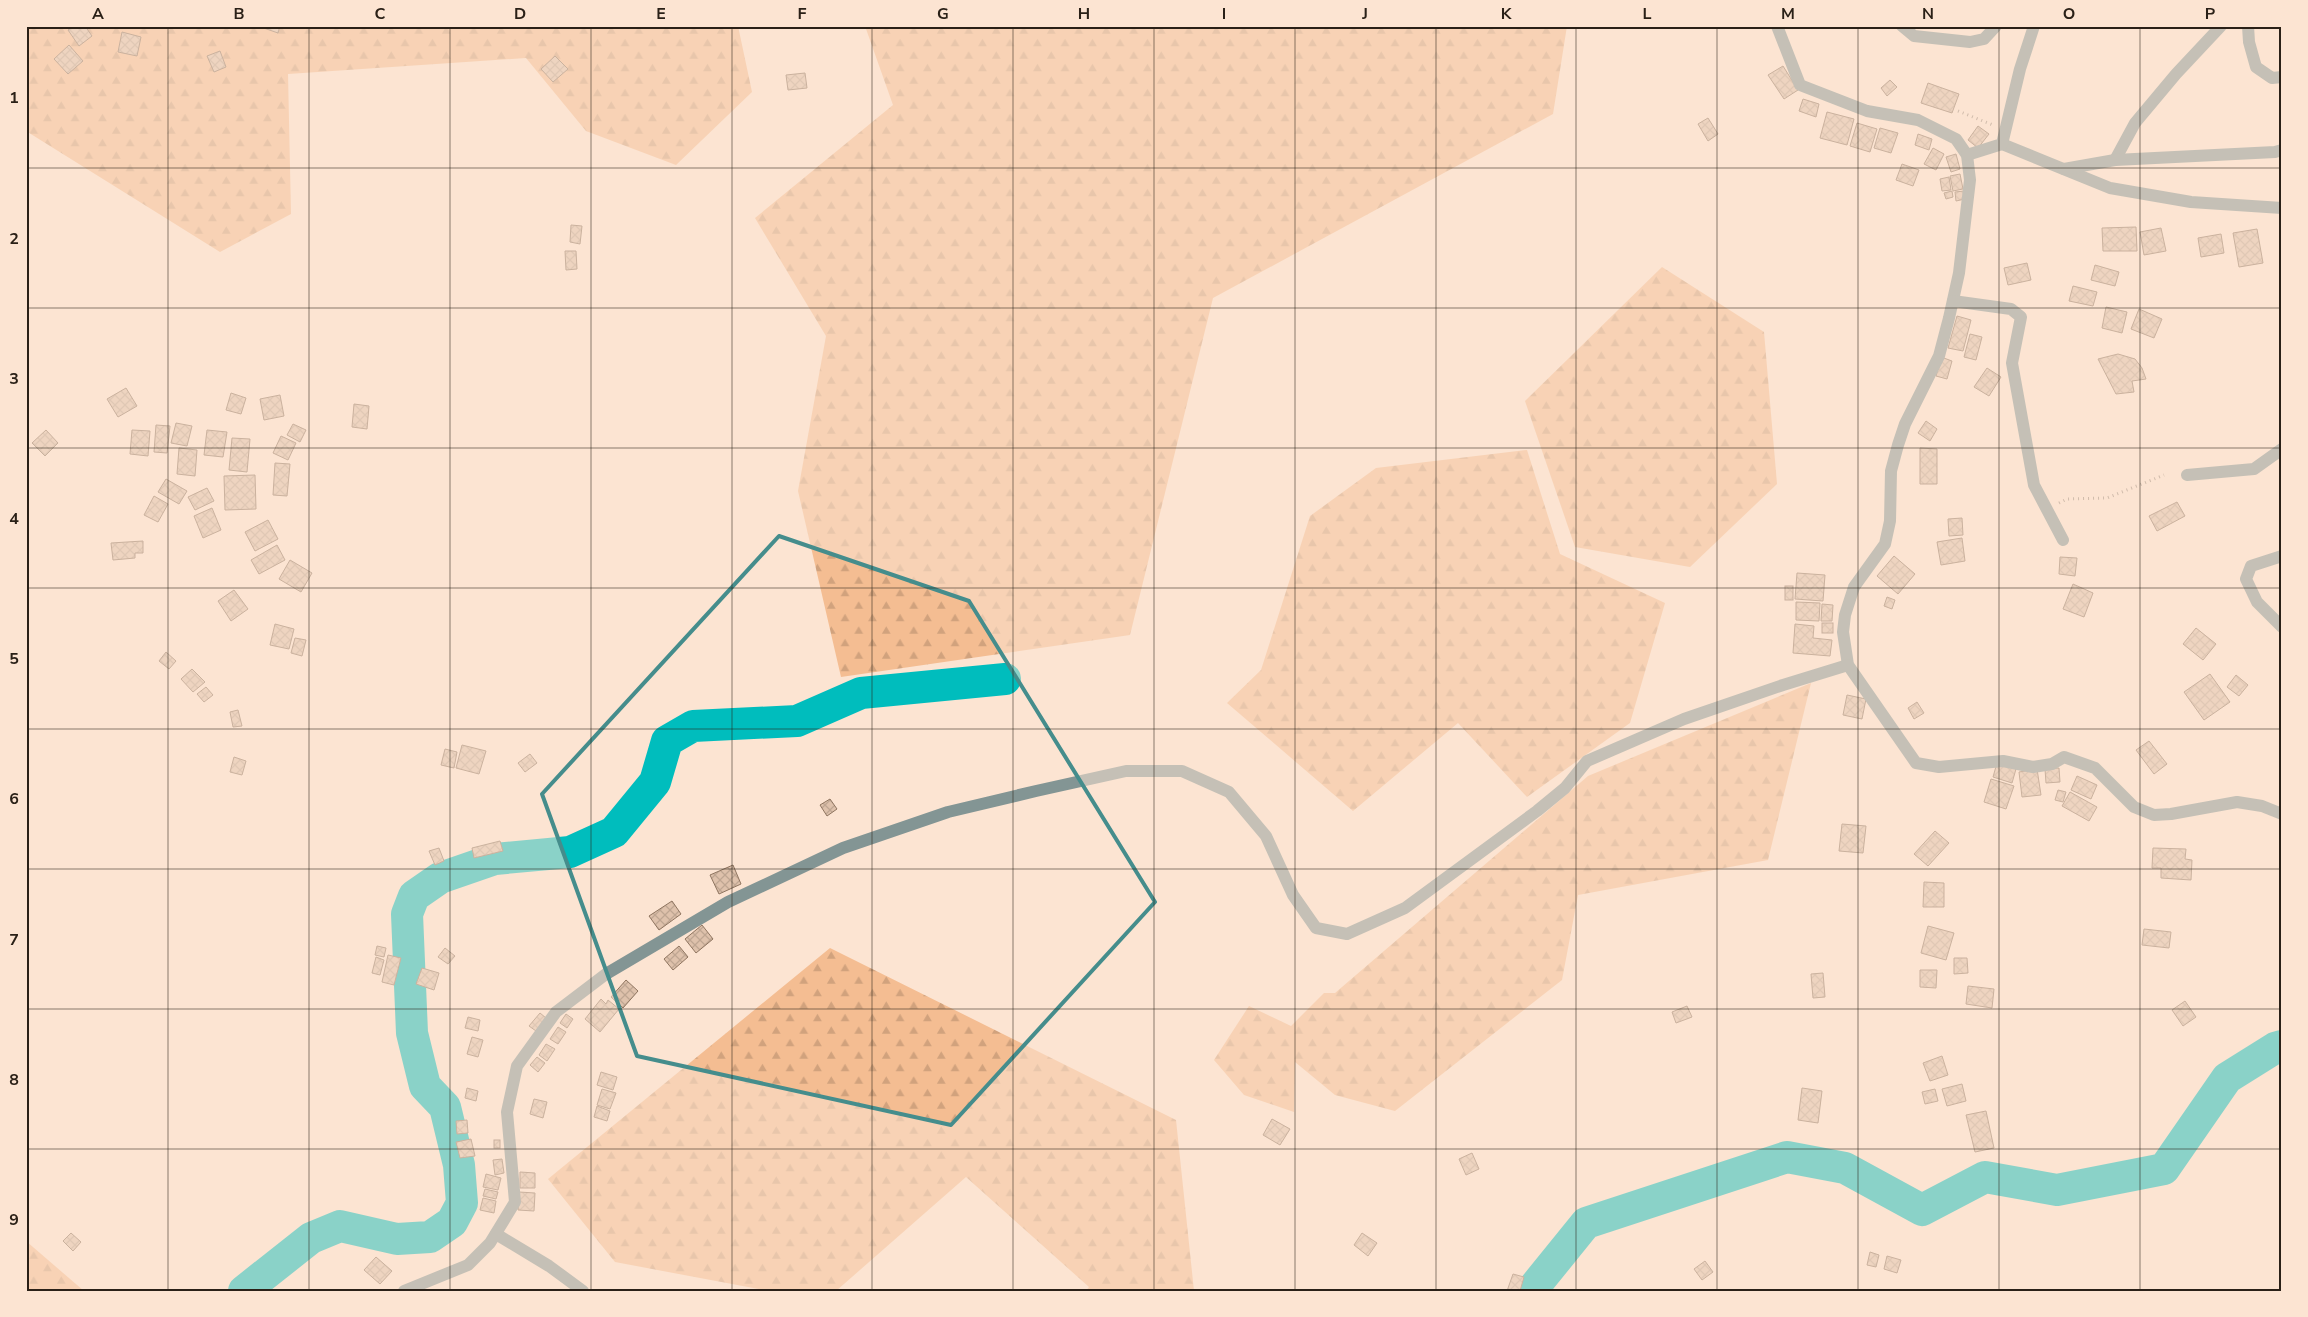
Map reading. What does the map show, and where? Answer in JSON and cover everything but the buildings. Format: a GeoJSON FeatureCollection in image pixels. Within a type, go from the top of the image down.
{"type":"FeatureCollection","features":[{"type":"Feature","properties":{"kind":"street"},"geometry":{"type":"LineString","coordinates":[[1777,26],[1800,85],[1867,111],[1918,120],[1956,139],[1967,155],[1970,180],[1960,273],[1939,356],[1905,424],[1898,445],[1891,471],[1890,521],[1885,544],[1854,587],[1845,615],[1843,632],[1848,666],[1916,763],[1939,766],[2004,761],[2033,767],[2052,764],[2064,757],[2095,768],[2134,807],[2154,815],[2171,814],[2237,802],[2262,806],[2282,814]]}},
{"type":"Feature","properties":{"kind":"street"},"geometry":{"type":"LineString","coordinates":[[1902,26],[1914,36],[1970,42],[1984,39],[1996,26]]}},
{"type":"Feature","properties":{"kind":"street"},"geometry":{"type":"LineString","coordinates":[[2002,144],[2020,69],[2034,26]]}},
{"type":"Feature","properties":{"kind":"street"},"geometry":{"type":"LineString","coordinates":[[2115,160],[2135,122],[2221,26]]}},
{"type":"Feature","properties":{"kind":"street"},"geometry":{"type":"LineString","coordinates":[[2248,26],[2256,67],[2272,78],[2282,77]]}},
{"type":"Feature","properties":{"kind":"street"},"geometry":{"type":"LineString","coordinates":[[1967,155],[2002,144],[2110,188],[2191,202],[2282,208]]}},
{"type":"Feature","properties":{"kind":"street"},"geometry":{"type":"LineString","coordinates":[[2064,169],[2115,160],[2275,152],[2282,150]]}},
{"type":"Feature","properties":{"kind":"street"},"geometry":{"type":"LineString","coordinates":[[1953,302],[2011,309],[2021,316],[2012,363],[2034,485],[2064,540]]}},
{"type":"Feature","properties":{"kind":"street"},"geometry":{"type":"LineString","coordinates":[[2187,475],[2254,469],[2282,449]]}},
{"type":"Feature","properties":{"kind":"street"},"geometry":{"type":"LineString","coordinates":[[2282,556],[2251,566],[2246,578],[2256,602],[2282,627]]}},
{"type":"Feature","properties":{"kind":"street"},"geometry":{"type":"LineString","coordinates":[[404,1291],[468,1265],[490,1243],[515,1202],[507,1112],[517,1066],[556,1012],[606,974],[728,902],[844,848],[948,812],[1036,791],[1126,771],[1182,771],[1229,792],[1266,836],[1293,895],[1316,928],[1347,934],[1406,908],[1537,810],[1564,788],[1587,761],[1684,719],[1783,684],[1848,666]]}},
{"type":"Feature","properties":{"kind":"street"},"geometry":{"type":"LineString","coordinates":[[496,1234],[549,1266],[583,1291]]}},
{"type":"Feature","properties":{"kind":"path"},"geometry":{"type":"LineString","coordinates":[[1958,111],[2005,129]]}},
{"type":"Feature","properties":{"kind":"path"},"geometry":{"type":"LineString","coordinates":[[2048,510],[2067,499],[2108,498],[2164,475]]}},
{"type":"Feature","properties":{"kind":"highlighted area"},"geometry":{"type":"Polygon","coordinates":[[[779,536],[969,601],[1155,902],[951,1125],[637,1056],[542,794],[779,536]]]}},
{"type":"Feature","properties":{"kind":"green space"},"geometry":{"type":"Polygon","coordinates":[[[28,26],[738,26],[752,92],[676,165],[586,131],[526,58],[288,74],[291,214],[220,252],[26,131],[28,26]]]}},
{"type":"Feature","properties":{"kind":"green space"},"geometry":{"type":"Polygon","coordinates":[[[865,26],[1567,26],[1553,114],[1213,298],[1130,635],[841,677],[798,491],[826,336],[755,218],[893,105],[865,26]]]}},
{"type":"Feature","properties":{"kind":"green space"},"geometry":{"type":"Polygon","coordinates":[[[1662,267],[1764,332],[1777,484],[1690,567],[1575,547],[1525,401],[1662,267]]]}},
{"type":"Feature","properties":{"kind":"green space"},"geometry":{"type":"Polygon","coordinates":[[[1527,450],[1560,554],[1665,603],[1630,723],[1527,797],[1458,723],[1353,811],[1227,703],[1261,670],[1310,516],[1376,468],[1527,450]]]}},
{"type":"Feature","properties":{"kind":"green space"},"geometry":{"type":"Polygon","coordinates":[[[1811,683],[1768,860],[1578,895],[1562,980],[1395,1111],[1335,1095],[1295,1062],[1294,1112],[1244,1095],[1214,1060],[1249,1006],[1291,1026],[1324,993],[1335,993],[1588,776],[1811,683]]]}},
{"type":"Feature","properties":{"kind":"green space"},"geometry":{"type":"Polygon","coordinates":[[[830,948],[1176,1120],[1194,1291],[1086,1291],[1089,1287],[966,1177],[836,1291],[769,1291],[615,1262],[548,1179],[830,948]]]}},
{"type":"Feature","properties":{"kind":"green space"},"geometry":{"type":"Polygon","coordinates":[[[26,1241],[84,1291],[26,1291],[26,1241]]]}},
{"type":"Feature","properties":{"kind":"waterway"},"geometry":{"type":"LineString","coordinates":[[244,1291],[311,1238],[340,1226],[397,1239],[430,1237],[452,1222],[462,1203],[459,1165],[445,1107],[425,1086],[412,1033],[407,914],[414,896],[440,878],[495,859],[570,852],[614,832],[655,782],[667,741],[693,726],[797,721],[861,693],[1005,679]]}},
{"type":"Feature","properties":{"kind":"waterway"},"geometry":{"type":"LineString","coordinates":[[1537,1291],[1535,1286],[1586,1223],[1787,1157],[1845,1168],[1922,1210],[1985,1177],[2057,1190],[2164,1169],[2227,1078],[2275,1048],[2282,1046]]}}]}
